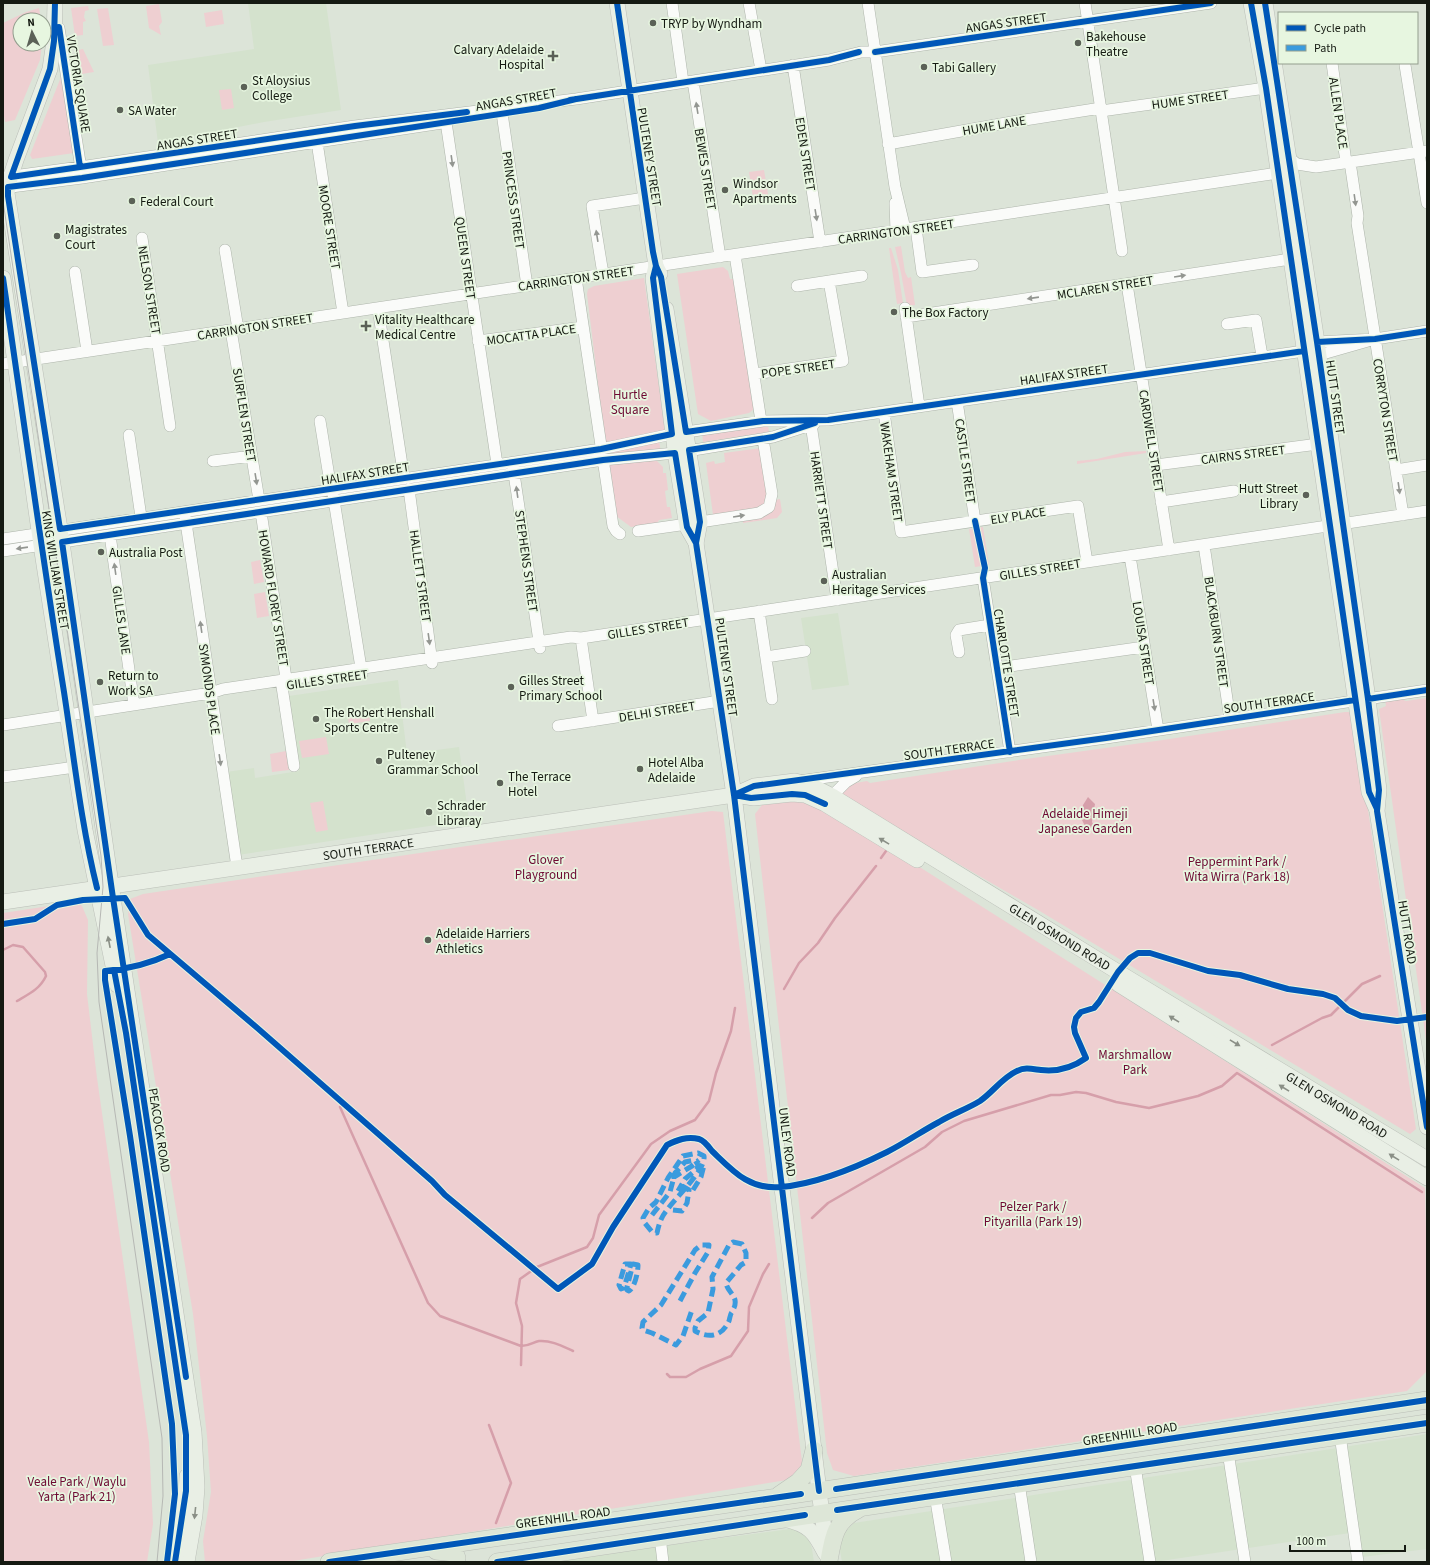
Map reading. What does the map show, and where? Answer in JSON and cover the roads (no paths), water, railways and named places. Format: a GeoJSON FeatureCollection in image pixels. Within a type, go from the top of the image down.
{"type":"FeatureCollection","features":[{"type":"Feature","properties":{"kind":"highway"},"geometry":{"type":"LineString","coordinates":[[1405,1403],[1427,1387]]}},
{"type":"Feature","properties":{"kind":"highway","name":"GREENHILL ROAD"},"geometry":{"type":"LineString","coordinates":[[329,1562],[352,1560],[1037,1459],[1427,1400]]}},
{"type":"Feature","properties":{"kind":"highway"},"geometry":{"type":"LineString","coordinates":[[1378,1407],[1385,1418],[1385,1429]]}},
{"type":"Feature","properties":{"kind":"highway"},"geometry":{"type":"LineString","coordinates":[[507,1561],[935,1495],[1427,1423]]}},
{"type":"Feature","properties":{"kind":"highway"},"geometry":{"type":"LineString","coordinates":[[1198,1434],[1206,1444],[1203,1456]]}},
{"type":"Feature","properties":{"kind":"highway"},"geometry":{"type":"LineString","coordinates":[[776,1497],[798,1482],[809,1470],[814,1450]]}},
{"type":"Feature","properties":{"kind":"highway"},"geometry":{"type":"LineString","coordinates":[[1073,1453],[1071,1459],[1072,1462],[1086,1473]]}},
{"type":"Feature","properties":{"kind":"highway"},"geometry":{"type":"LineString","coordinates":[[1037,1459],[1056,1467],[1051,1478]]}},
{"type":"Feature","properties":{"kind":"highway"},"geometry":{"type":"LineString","coordinates":[[884,1481],[883,1488],[900,1501]]}},
{"type":"Feature","properties":{"kind":"highway"},"geometry":{"type":"LineString","coordinates":[[829,1562],[836,1530],[841,1522],[847,1516],[866,1506]]}},
{"type":"Feature","properties":{"kind":"highway"},"geometry":{"type":"LineString","coordinates":[[673,1512],[694,1519],[726,1515],[730,1517],[732,1526]]}},
{"type":"Feature","properties":{"kind":"highway"},"geometry":{"type":"LineString","coordinates":[[432,1547],[435,1551],[455,1553],[458,1558],[454,1562]]}},
{"type":"Feature","properties":{"kind":"main road","name":"VICTORIA SQUARE"},"geometry":{"type":"LineString","coordinates":[[50,69],[54,41],[55,3]]}},
{"type":"Feature","properties":{"kind":"main road","name":"PULTENEY STREET"},"geometry":{"type":"LineString","coordinates":[[617,3],[645,198],[656,266],[661,277],[679,433],[694,523],[734,795]]}},
{"type":"Feature","properties":{"kind":"main road","name":"HUTT STREET"},"geometry":{"type":"LineString","coordinates":[[1252,3],[1288,157],[1293,189],[1304,350],[1325,443]]}},
{"type":"Feature","properties":{"kind":"main road","name":"HUTT STREET"},"geometry":{"type":"LineString","coordinates":[[1265,3],[1276,50],[1272,87],[1278,174],[1318,348],[1325,443],[1362,700]]}},
{"type":"Feature","properties":{"kind":"main road","name":"KING WILLIAM STREET"},"geometry":{"type":"LineString","coordinates":[[50,69],[6,182],[61,536],[86,712],[105,887]]}},
{"type":"Feature","properties":{"kind":"main road","name":"KING WILLIAM STREET"},"geometry":{"type":"LineString","coordinates":[[3,278],[9,363],[40,539],[85,830],[105,887]]}},
{"type":"Feature","properties":{"kind":"main road","name":"HUTT ROAD"},"geometry":{"type":"LineString","coordinates":[[1362,700],[1369,792],[1377,811],[1427,1127]]}},
{"type":"Feature","properties":{"kind":"main road","name":"SOUTH TERRACE"},"geometry":{"type":"LineString","coordinates":[[3,902],[734,795],[754,786],[795,781]]}},
{"type":"Feature","properties":{"kind":"main road","name":"GLEN OSMOND ROAD"},"geometry":{"type":"LineString","coordinates":[[795,781],[810,785],[828,800],[1208,1033],[1427,1159]]}},
{"type":"Feature","properties":{"kind":"main road","name":"SOUTH TERRACE"},"geometry":{"type":"LineString","coordinates":[[734,795],[750,798],[792,794],[828,800]]}},
{"type":"Feature","properties":{"kind":"main road","name":"UNLEY ROAD"},"geometry":{"type":"LineString","coordinates":[[734,795],[829,1562]]}},
{"type":"Feature","properties":{"kind":"main road","name":"PEACOCK ROAD"},"geometry":{"type":"LineString","coordinates":[[105,887],[126,1033],[144,1126],[194,1432],[197,1487],[195,1515],[187,1562]]}},
{"type":"Feature","properties":{"kind":"main road","name":"GLEN OSMOND ROAD"},"geometry":{"type":"LineString","coordinates":[[1208,1033],[1427,1178]]}},
{"type":"Feature","properties":{"kind":"main road","name":"PEACOCK ROAD"},"geometry":{"type":"LineString","coordinates":[[144,1126],[186,1435],[186,1491],[175,1562]]}},
{"type":"Feature","properties":{"kind":"main road"},"geometry":{"type":"LineString","coordinates":[[783,1519],[798,1522],[807,1527],[818,1540],[829,1562]]}},
{"type":"Feature","properties":{"kind":"street","name":"VICTORIA SQUARE"},"geometry":{"type":"LineString","coordinates":[[55,3],[81,173]]}},
{"type":"Feature","properties":{"kind":"street","name":"BEWES STREET"},"geometry":{"type":"LineString","coordinates":[[672,3],[720,257]]}},
{"type":"Feature","properties":{"kind":"street"},"geometry":{"type":"LineString","coordinates":[[749,3],[761,70]]}},
{"type":"Feature","properties":{"kind":"street"},"geometry":{"type":"LineString","coordinates":[[868,3],[894,187],[906,229],[922,272],[973,265]]}},
{"type":"Feature","properties":{"kind":"street"},"geometry":{"type":"LineString","coordinates":[[1085,3],[1122,251]]}},
{"type":"Feature","properties":{"kind":"street","name":"ANGAS STREET"},"geometry":{"type":"LineString","coordinates":[[81,173],[355,126],[576,99],[829,60],[860,52],[875,52],[1211,3]]}},
{"type":"Feature","properties":{"kind":"street","name":"ALLEN PLACE"},"geometry":{"type":"LineString","coordinates":[[1332,64],[1348,162]]}},
{"type":"Feature","properties":{"kind":"street","name":"EDEN STREET"},"geometry":{"type":"LineString","coordinates":[[793,65],[820,242]]}},
{"type":"Feature","properties":{"kind":"street"},"geometry":{"type":"LineString","coordinates":[[1405,65],[1423,151],[1427,203]]}},
{"type":"Feature","properties":{"kind":"street","name":"HUME STREET"},"geometry":{"type":"LineString","coordinates":[[1101,110],[1272,87]]}},
{"type":"Feature","properties":{"kind":"street","name":"ANGAS STREET"},"geometry":{"type":"LineString","coordinates":[[6,182],[317,142],[539,108],[576,99]]}},
{"type":"Feature","properties":{"kind":"street","name":"HUME LANE"},"geometry":{"type":"LineString","coordinates":[[888,144],[1012,122],[1101,110]]}},
{"type":"Feature","properties":{"kind":"street","name":"PRINCESS STREET"},"geometry":{"type":"LineString","coordinates":[[502,113],[527,286]]}},
{"type":"Feature","properties":{"kind":"street","name":"QUEEN STREET"},"geometry":{"type":"LineString","coordinates":[[446,122],[497,464]]}},
{"type":"Feature","properties":{"kind":"street","name":"MOORE STREET"},"geometry":{"type":"LineString","coordinates":[[317,142],[343,313]]}},
{"type":"Feature","properties":{"kind":"street"},"geometry":{"type":"LineString","coordinates":[[1293,189],[1299,177],[1316,168],[1423,151]]}},
{"type":"Feature","properties":{"kind":"street"},"geometry":{"type":"LineString","coordinates":[[1288,157],[1297,164],[1316,168]]}},
{"type":"Feature","properties":{"kind":"street","name":"CORRYTON STREET"},"geometry":{"type":"LineString","coordinates":[[1348,162],[1358,216],[1357,223],[1403,515]]}},
{"type":"Feature","properties":{"kind":"street","name":"CARRINGTON STREET"},"geometry":{"type":"LineString","coordinates":[[9,363],[1278,174]]}},
{"type":"Feature","properties":{"kind":"street"},"geometry":{"type":"LineString","coordinates":[[603,274],[592,206],[645,198]]}},
{"type":"Feature","properties":{"kind":"street","name":"NELSON STREET"},"geometry":{"type":"LineString","coordinates":[[142,238],[170,426]]}},
{"type":"Feature","properties":{"kind":"street","name":"SURFLEN STREET"},"geometry":{"type":"LineString","coordinates":[[225,250],[234,329],[259,500]]}},
{"type":"Feature","properties":{"kind":"street"},"geometry":{"type":"LineString","coordinates":[[735,255],[761,421]]}},
{"type":"Feature","properties":{"kind":"street","name":"MCLAREN STREET"},"geometry":{"type":"LineString","coordinates":[[919,406],[906,312],[1128,284],[1297,258]]}},
{"type":"Feature","properties":{"kind":"street"},"geometry":{"type":"LineString","coordinates":[[75,272],[87,351]]}},
{"type":"Feature","properties":{"kind":"street"},"geometry":{"type":"LineString","coordinates":[[797,286],[862,276]]}},
{"type":"Feature","properties":{"kind":"street"},"geometry":{"type":"LineString","coordinates":[[576,278],[613,526],[620,534]]}},
{"type":"Feature","properties":{"kind":"street","name":"POPE STREET"},"geometry":{"type":"LineString","coordinates":[[754,374],[843,361],[829,281]]}},
{"type":"Feature","properties":{"kind":"street","name":"CARDWELL STREET"},"geometry":{"type":"LineString","coordinates":[[1128,284],[1169,550]]}},
{"type":"Feature","properties":{"kind":"street"},"geometry":{"type":"LineString","coordinates":[[378,308],[404,478]]}},
{"type":"Feature","properties":{"kind":"street"},"geometry":{"type":"LineString","coordinates":[[1227,324],[1256,320],[1262,356]]}},
{"type":"Feature","properties":{"kind":"street","name":"MOCATTA PLACE"},"geometry":{"type":"LineString","coordinates":[[478,341],[583,327]]}},
{"type":"Feature","properties":{"kind":"street"},"geometry":{"type":"LineString","coordinates":[[1318,348],[1427,332]]}},
{"type":"Feature","properties":{"kind":"street","name":"HALIFAX STREET"},"geometry":{"type":"LineString","coordinates":[[602,454],[682,451],[773,437],[828,420],[1318,348]]}},
{"type":"Feature","properties":{"kind":"street","name":"CASTLE STREET"},"geometry":{"type":"LineString","coordinates":[[958,401],[975,521]]}},
{"type":"Feature","properties":{"kind":"street","name":"WAKEHAM STREET"},"geometry":{"type":"LineString","coordinates":[[884,412],[901,532]]}},
{"type":"Feature","properties":{"kind":"street","name":"HALIFAX STREET"},"geometry":{"type":"LineString","coordinates":[[61,536],[110,535],[409,489],[513,468],[602,454],[679,433],[761,421],[828,420]]}},
{"type":"Feature","properties":{"kind":"street"},"geometry":{"type":"LineString","coordinates":[[320,421],[361,671]]}},
{"type":"Feature","properties":{"kind":"street","name":"HARRIETT STREET"},"geometry":{"type":"LineString","coordinates":[[811,424],[837,600]]}},
{"type":"Feature","properties":{"kind":"street"},"geometry":{"type":"LineString","coordinates":[[129,435],[141,518]]}},
{"type":"Feature","properties":{"kind":"street"},"geometry":{"type":"LineString","coordinates":[[638,531],[758,513],[769,507],[772,494],[763,439]]}},
{"type":"Feature","properties":{"kind":"street","name":"CAIRNS STREET"},"geometry":{"type":"LineString","coordinates":[[1156,465],[1325,443]]}},
{"type":"Feature","properties":{"kind":"street"},"geometry":{"type":"LineString","coordinates":[[213,461],[252,456]]}},
{"type":"Feature","properties":{"kind":"street","name":"HALIFAX STREET"},"geometry":{"type":"LineString","coordinates":[[40,539],[61,536],[141,518],[497,464],[513,468]]}},
{"type":"Feature","properties":{"kind":"street"},"geometry":{"type":"LineString","coordinates":[[1396,470],[1427,465]]}},
{"type":"Feature","properties":{"kind":"street","name":"STEPHENS STREET"},"geometry":{"type":"LineString","coordinates":[[513,468],[539,645]]}},
{"type":"Feature","properties":{"kind":"street","name":"HALLETT STREET"},"geometry":{"type":"LineString","coordinates":[[409,489],[432,660]]}},
{"type":"Feature","properties":{"kind":"street"},"geometry":{"type":"LineString","coordinates":[[1162,502],[1234,491]]}},
{"type":"Feature","properties":{"kind":"street","name":"ELY PLACE"},"geometry":{"type":"LineString","coordinates":[[901,532],[1078,506],[1087,562]]}},
{"type":"Feature","properties":{"kind":"street","name":"SYMONDS PLACE"},"geometry":{"type":"LineString","coordinates":[[185,511],[237,868]]}},
{"type":"Feature","properties":{"kind":"street","name":"HOWARD FLOREY STREET"},"geometry":{"type":"LineString","coordinates":[[261,512],[294,766]]}},
{"type":"Feature","properties":{"kind":"street","name":"GILLES STREET"},"geometry":{"type":"LineString","coordinates":[[3,724],[212,693],[223,689],[284,683],[539,645],[571,637],[581,638],[1427,512]]}},
{"type":"Feature","properties":{"kind":"street","name":"GILLES LANE"},"geometry":{"type":"LineString","coordinates":[[110,535],[134,705]]}},
{"type":"Feature","properties":{"kind":"street"},"geometry":{"type":"LineString","coordinates":[[3,539],[40,539]]}},
{"type":"Feature","properties":{"kind":"street"},"geometry":{"type":"LineString","coordinates":[[3,551],[40,539]]}},
{"type":"Feature","properties":{"kind":"street","name":"BLACKBURN STREET"},"geometry":{"type":"LineString","coordinates":[[1204,545],[1230,719]]}},
{"type":"Feature","properties":{"kind":"street","name":"LOUISA STREET"},"geometry":{"type":"LineString","coordinates":[[1130,556],[1158,730]]}},
{"type":"Feature","properties":{"kind":"street","name":"CHARLOTTE STREET"},"geometry":{"type":"LineString","coordinates":[[983,578],[1010,752]]}},
{"type":"Feature","properties":{"kind":"street"},"geometry":{"type":"LineString","coordinates":[[759,611],[772,699]]}},
{"type":"Feature","properties":{"kind":"street"},"geometry":{"type":"LineString","coordinates":[[959,652],[956,634],[959,630],[990,625]]}},
{"type":"Feature","properties":{"kind":"street"},"geometry":{"type":"LineString","coordinates":[[581,638],[593,721]]}},
{"type":"Feature","properties":{"kind":"street"},"geometry":{"type":"LineString","coordinates":[[996,668],[1144,647]]}},
{"type":"Feature","properties":{"kind":"street"},"geometry":{"type":"LineString","coordinates":[[766,657],[805,651]]}},
{"type":"Feature","properties":{"kind":"street","name":"SOUTH TERRACE"},"geometry":{"type":"LineString","coordinates":[[795,781],[1010,752],[1427,690]]}},
{"type":"Feature","properties":{"kind":"street","name":"DELHI STREET"},"geometry":{"type":"LineString","coordinates":[[558,726],[720,701]]}},
{"type":"Feature","properties":{"kind":"street"},"geometry":{"type":"LineString","coordinates":[[3,777],[75,767]]}},
{"type":"Feature","properties":{"kind":"street","name":"SOUTH TERRACE"},"geometry":{"type":"LineString","coordinates":[[828,800],[846,782],[864,772]]}},
{"type":"Feature","properties":{"kind":"street"},"geometry":{"type":"LineString","coordinates":[[1340,1436],[1358,1562]]}},
{"type":"Feature","properties":{"kind":"street"},"geometry":{"type":"LineString","coordinates":[[1228,1452],[1245,1562]]}},
{"type":"Feature","properties":{"kind":"street"},"geometry":{"type":"LineString","coordinates":[[1135,1466],[1150,1562]]}},
{"type":"Feature","properties":{"kind":"street"},"geometry":{"type":"LineString","coordinates":[[1019,1483],[1031,1562]]}},
{"type":"Feature","properties":{"kind":"street"},"geometry":{"type":"LineString","coordinates":[[935,1495],[946,1562]]}},
{"type":"Feature","properties":{"kind":"street"},"geometry":{"type":"LineString","coordinates":[[660,1537],[663,1562]]}},
{"type":"Feature","properties":{"kind":"waterway"},"geometry":{"type":"LineString","coordinates":[[881,858],[886,851]]}},
{"type":"Feature","properties":{"kind":"waterway"},"geometry":{"type":"LineString","coordinates":[[784,989],[799,963],[818,943],[835,918],[876,866]]}},
{"type":"Feature","properties":{"kind":"waterway"},"geometry":{"type":"LineString","coordinates":[[3,950],[13,945],[23,947],[45,972],[46,976],[44,981],[34,991],[17,1001]]}},
{"type":"Feature","properties":{"kind":"waterway"},"geometry":{"type":"LineString","coordinates":[[1272,1045],[1322,1018],[1331,1015],[1362,984],[1380,976]]}},
{"type":"Feature","properties":{"kind":"waterway"},"geometry":{"type":"LineString","coordinates":[[521,1365],[522,1326],[516,1303],[520,1279],[537,1267],[587,1247],[593,1238],[599,1215],[651,1144],[670,1131],[695,1120],[709,1101],[716,1073],[731,1031],[735,1008]]}},
{"type":"Feature","properties":{"kind":"waterway"},"geometry":{"type":"LineString","coordinates":[[812,1218],[828,1203],[925,1147],[942,1132],[964,1121],[1051,1095],[1076,1092],[1086,1093],[1116,1102],[1149,1108],[1198,1096],[1222,1086],[1237,1073],[1422,1192]]}},
{"type":"Feature","properties":{"kind":"waterway"},"geometry":{"type":"LineString","coordinates":[[340,1107],[428,1303],[440,1316],[521,1346],[539,1341],[548,1341],[573,1351]]}},
{"type":"Feature","properties":{"kind":"waterway"},"geometry":{"type":"LineString","coordinates":[[667,1374],[670,1377],[686,1377],[700,1369],[731,1356],[748,1331],[749,1307],[763,1274],[769,1264]]}},
{"type":"Feature","properties":{"kind":"waterway"},"geometry":{"type":"LineString","coordinates":[[489,1425],[511,1483],[496,1523]]}},
{"type":"Feature","properties":{"kind":"tram line"},"geometry":{"type":"LineString","coordinates":[[3,201],[101,856],[103,887],[97,953],[99,1002],[162,1438],[163,1496],[157,1562]]}},
{"type":"Feature","properties":{"kind":"place","name":"TRYP by Wyndham"},"geometry":{"type":"Point","coordinates":[653,23]}},
{"type":"Feature","properties":{"kind":"place","name":"Bakehouse Theatre"},"geometry":{"type":"Point","coordinates":[1078,43]}},
{"type":"Feature","properties":{"kind":"place","name":"Calvary Adelaide Hospital"},"geometry":{"type":"Point","coordinates":[553,56]}},
{"type":"Feature","properties":{"kind":"place","name":"Tabi Gallery"},"geometry":{"type":"Point","coordinates":[924,67]}},
{"type":"Feature","properties":{"kind":"place","name":"St Aloysius College"},"geometry":{"type":"Point","coordinates":[244,87]}},
{"type":"Feature","properties":{"kind":"place","name":"SA Water"},"geometry":{"type":"Point","coordinates":[120,110]}},
{"type":"Feature","properties":{"kind":"place","name":"Windsor Apartments"},"geometry":{"type":"Point","coordinates":[725,190]}},
{"type":"Feature","properties":{"kind":"place","name":"Federal Court"},"geometry":{"type":"Point","coordinates":[132,201]}},
{"type":"Feature","properties":{"kind":"place","name":"Magistrates Court"},"geometry":{"type":"Point","coordinates":[57,236]}},
{"type":"Feature","properties":{"kind":"place","name":"The Box Factory"},"geometry":{"type":"Point","coordinates":[894,312]}},
{"type":"Feature","properties":{"kind":"place","name":"Vitality Healthcare Medical Centre"},"geometry":{"type":"Point","coordinates":[366,326]}},
{"type":"Feature","properties":{"kind":"place","name":"Hutt Street Library"},"geometry":{"type":"Point","coordinates":[1306,495]}},
{"type":"Feature","properties":{"kind":"place","name":"Australia Post"},"geometry":{"type":"Point","coordinates":[101,552]}},
{"type":"Feature","properties":{"kind":"place","name":"Australian Heritage Services"},"geometry":{"type":"Point","coordinates":[824,581]}},
{"type":"Feature","properties":{"kind":"place","name":"Return to Work SA"},"geometry":{"type":"Point","coordinates":[100,682]}},
{"type":"Feature","properties":{"kind":"place","name":"Gilles Street Primary School"},"geometry":{"type":"Point","coordinates":[511,687]}},
{"type":"Feature","properties":{"kind":"place","name":"The Robert Henshall Sports Centre"},"geometry":{"type":"Point","coordinates":[316,719]}},
{"type":"Feature","properties":{"kind":"place","name":"Pulteney Grammar School"},"geometry":{"type":"Point","coordinates":[379,761]}},
{"type":"Feature","properties":{"kind":"place","name":"Hotel Alba Adelaide"},"geometry":{"type":"Point","coordinates":[640,769]}},
{"type":"Feature","properties":{"kind":"place","name":"The Terrace Hotel"},"geometry":{"type":"Point","coordinates":[500,783]}},
{"type":"Feature","properties":{"kind":"place","name":"Schrader Libraray"},"geometry":{"type":"Point","coordinates":[429,812]}},
{"type":"Feature","properties":{"kind":"place","name":"Adelaide Harriers Athletics"},"geometry":{"type":"Point","coordinates":[428,940]}},
{"type":"Feature","properties":{"kind":"park label","name":"Hurtle Square"},"geometry":{"type":"Point","coordinates":[630,402]}},
{"type":"Feature","properties":{"kind":"park label","name":"Adelaide Himeji Japanese Garden"},"geometry":{"type":"Point","coordinates":[1085,820]}},
{"type":"Feature","properties":{"kind":"park label","name":"Glover Playground"},"geometry":{"type":"Point","coordinates":[546,866]}},
{"type":"Feature","properties":{"kind":"park label","name":"Peppermint Park / Wita Wirra (Park 18)"},"geometry":{"type":"Point","coordinates":[1237,868]}},
{"type":"Feature","properties":{"kind":"park label","name":"Marshmallow Park"},"geometry":{"type":"Point","coordinates":[1135,1062]}},
{"type":"Feature","properties":{"kind":"park label","name":"Pelzer Park / Pityarilla (Park 19)"},"geometry":{"type":"Point","coordinates":[1033,1214]}},
{"type":"Feature","properties":{"kind":"park label","name":"Veale Park / Waylu Yarta (Park 21)"},"geometry":{"type":"Point","coordinates":[77,1488]}}]}
